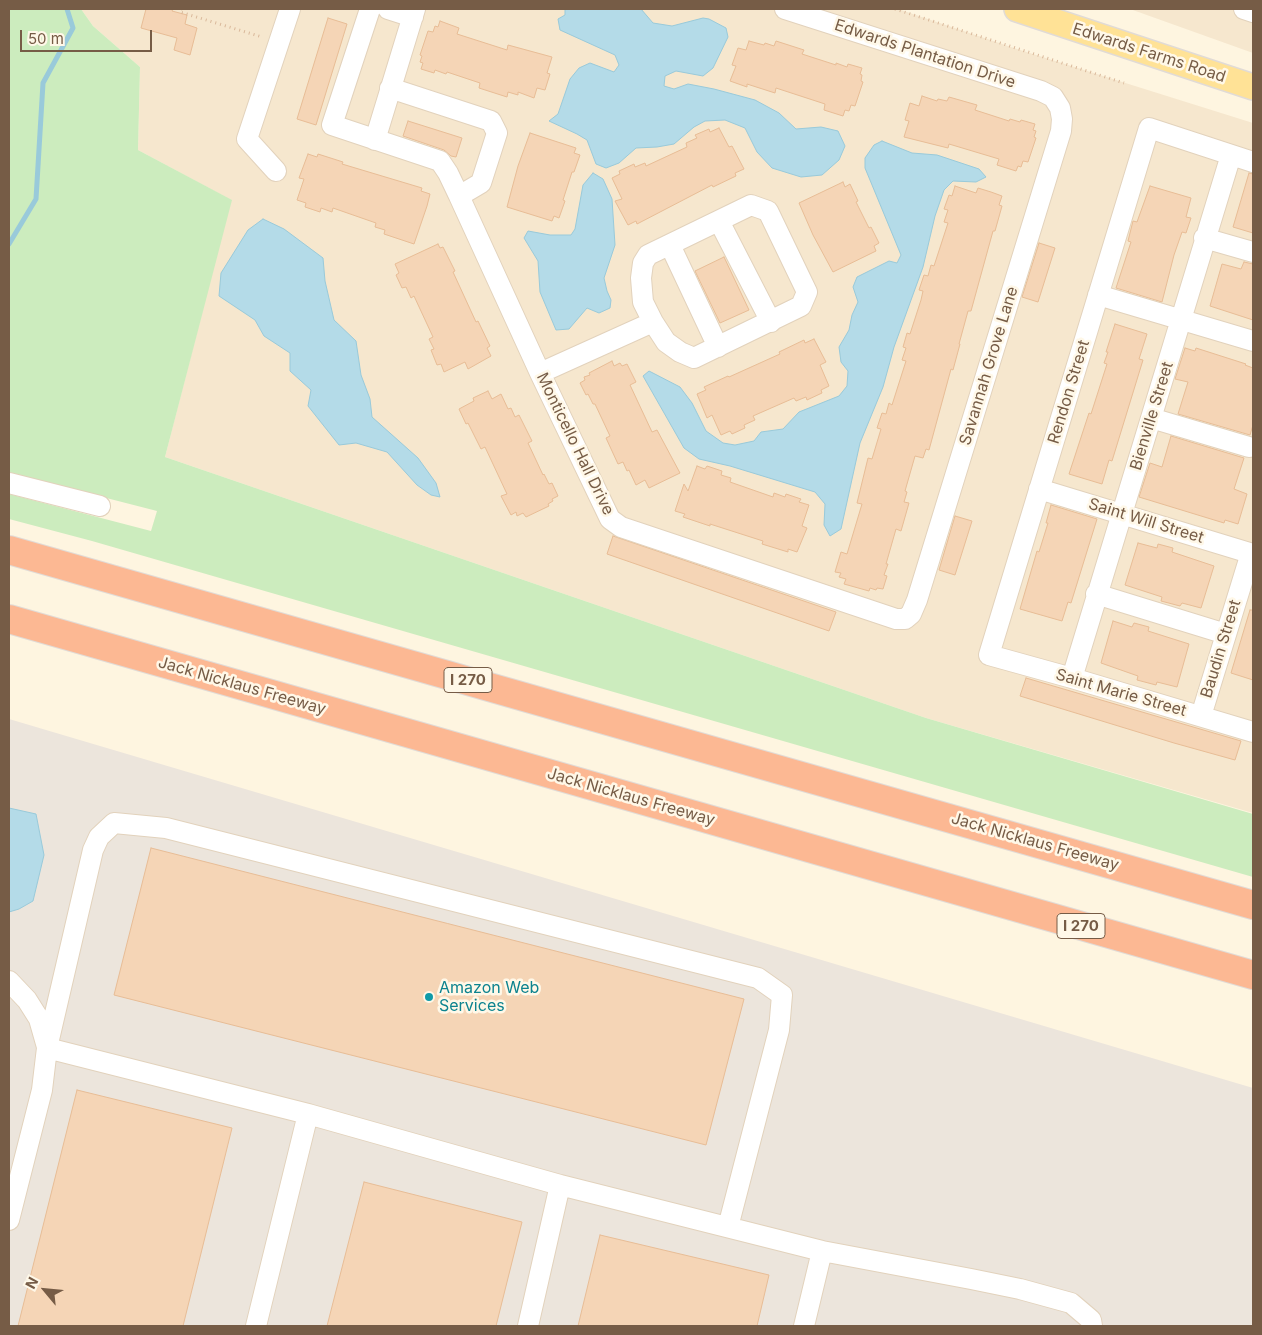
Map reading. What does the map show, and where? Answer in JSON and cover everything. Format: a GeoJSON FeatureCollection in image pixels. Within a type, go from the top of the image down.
{"type":"FeatureCollection","features":[{"type":"Feature","properties":{"kind":"highway","name":"Jack Nicklaus Freeway"},"geometry":{"type":"LineString","coordinates":[[9,550],[1253,905]]}},
{"type":"Feature","properties":{"kind":"highway","name":"Jack Nicklaus Freeway"},"geometry":{"type":"LineString","coordinates":[[9,619],[1253,975]]}},
{"type":"Feature","properties":{"kind":"main road","name":"Edwards Farms Road"},"geometry":{"type":"LineString","coordinates":[[1025,10],[1253,87]]}},
{"type":"Feature","properties":{"kind":"street"},"geometry":{"type":"LineString","coordinates":[[276,172],[247,139],[290,9]]}},
{"type":"Feature","properties":{"kind":"street","name":"Monticello Hall Drive"},"geometry":{"type":"LineString","coordinates":[[370,9],[332,125],[440,161],[459,196],[540,373],[610,519],[621,527],[896,619],[905,619]]}},
{"type":"Feature","properties":{"kind":"street"},"geometry":{"type":"LineString","coordinates":[[375,140],[414,13],[388,9]]}},
{"type":"Feature","properties":{"kind":"street","name":"Edwards Plantation Drive"},"geometry":{"type":"LineString","coordinates":[[785,9],[1041,91],[1053,97],[1060,108]]}},
{"type":"Feature","properties":{"kind":"street"},"geometry":{"type":"LineString","coordinates":[[1244,9],[1253,12]]}},
{"type":"Feature","properties":{"kind":"street"},"geometry":{"type":"LineString","coordinates":[[390,88],[491,121],[497,133],[481,183],[459,196]]}},
{"type":"Feature","properties":{"kind":"street","name":"Savannah Grove Lane"},"geometry":{"type":"LineString","coordinates":[[905,619],[911,614],[917,600],[1061,131],[1062,119],[1060,108]]}},
{"type":"Feature","properties":{"kind":"street","name":"Rendon Street"},"geometry":{"type":"LineString","coordinates":[[989,656],[1150,128],[1231,155]]}},
{"type":"Feature","properties":{"kind":"street"},"geometry":{"type":"LineString","coordinates":[[1231,155],[1253,162]]}},
{"type":"Feature","properties":{"kind":"street","name":"Bienville Street"},"geometry":{"type":"LineString","coordinates":[[1072,678],[1096,594],[1181,320],[1204,238],[1231,155]]}},
{"type":"Feature","properties":{"kind":"street"},"geometry":{"type":"LineString","coordinates":[[751,205],[768,211],[807,292],[801,306],[694,358],[680,352],[666,342],[653,322],[643,302],[641,278],[643,263],[648,255],[719,221],[751,205]]}},
{"type":"Feature","properties":{"kind":"street"},"geometry":{"type":"LineString","coordinates":[[719,221],[770,322]]}},
{"type":"Feature","properties":{"kind":"street"},"geometry":{"type":"LineString","coordinates":[[1204,238],[1253,252]]}},
{"type":"Feature","properties":{"kind":"street"},"geometry":{"type":"LineString","coordinates":[[670,245],[718,347]]}},
{"type":"Feature","properties":{"kind":"street"},"geometry":{"type":"LineString","coordinates":[[1098,296],[1253,341]]}},
{"type":"Feature","properties":{"kind":"street"},"geometry":{"type":"LineString","coordinates":[[540,373],[653,322]]}},
{"type":"Feature","properties":{"kind":"street"},"geometry":{"type":"LineString","coordinates":[[1151,418],[1249,447]]}},
{"type":"Feature","properties":{"kind":"street"},"geometry":{"type":"LineString","coordinates":[[9,483],[100,506]]}},
{"type":"Feature","properties":{"kind":"street","name":"Saint Will Street"},"geometry":{"type":"LineString","coordinates":[[1039,489],[1252,553]]}},
{"type":"Feature","properties":{"kind":"street","name":"Baudin Street"},"geometry":{"type":"LineString","coordinates":[[1201,716],[1252,553]]}},
{"type":"Feature","properties":{"kind":"street"},"geometry":{"type":"LineString","coordinates":[[1096,594],[1226,634]]}},
{"type":"Feature","properties":{"kind":"street","name":"Saint Marie Street"},"geometry":{"type":"LineString","coordinates":[[989,656],[1072,678],[1253,732]]}},
{"type":"Feature","properties":{"kind":"street"},"geometry":{"type":"LineString","coordinates":[[9,1220],[42,1090],[48,1048],[93,850],[99,837],[114,823],[166,828],[758,978],[782,995],[779,1030],[728,1227]]}},
{"type":"Feature","properties":{"kind":"street"},"geometry":{"type":"LineString","coordinates":[[9,981],[28,1000],[39,1019],[48,1048]]}},
{"type":"Feature","properties":{"kind":"street"},"geometry":{"type":"LineString","coordinates":[[48,1048],[308,1114],[560,1185],[822,1251],[971,1279],[1071,1303],[1091,1320],[1092,1326]]}},
{"type":"Feature","properties":{"kind":"street"},"geometry":{"type":"LineString","coordinates":[[256,1326],[308,1114]]}},
{"type":"Feature","properties":{"kind":"street"},"geometry":{"type":"LineString","coordinates":[[528,1326],[560,1185]]}},
{"type":"Feature","properties":{"kind":"street"},"geometry":{"type":"LineString","coordinates":[[804,1326],[822,1251]]}},
{"type":"Feature","properties":{"kind":"path"},"geometry":{"type":"LineString","coordinates":[[181,9],[180,12],[279,42]]}},
{"type":"Feature","properties":{"kind":"path"},"geometry":{"type":"LineString","coordinates":[[895,9],[1124,83]]}},
{"type":"Feature","properties":{"kind":"shaded area"},"geometry":{"type":"Polygon","coordinates":[[[81,9],[898,9],[1017,49],[1253,123],[1253,813],[926,718],[165,457],[231,200],[138,150],[140,67],[93,26],[81,9]]]}},
{"type":"Feature","properties":{"kind":"shaded area"},"geometry":{"type":"Polygon","coordinates":[[[1130,9],[1253,9],[1253,53],[1130,9]]]}},
{"type":"Feature","properties":{"kind":"shaded area"},"geometry":{"type":"Polygon","coordinates":[[[9,719],[1253,1088],[1253,1326],[9,1326],[9,719]]]}},
{"type":"Feature","properties":{"kind":"green space"},"geometry":{"type":"Polygon","coordinates":[[[9,9],[81,9],[93,26],[140,67],[138,150],[232,200],[165,457],[926,718],[1253,814],[1253,877],[92,541],[9,519],[9,494],[151,531],[157,511],[9,473],[9,9]]]}},
{"type":"Feature","properties":{"kind":"water"},"geometry":{"type":"Polygon","coordinates":[[[565,9],[641,9],[653,23],[672,26],[703,18],[726,28],[728,37],[713,68],[703,76],[676,71],[665,76],[664,86],[674,89],[688,84],[714,89],[755,100],[779,113],[796,129],[821,127],[838,131],[845,146],[839,160],[822,175],[801,177],[772,168],[757,152],[745,128],[725,120],[705,121],[694,127],[674,144],[636,148],[619,163],[606,168],[596,164],[587,140],[549,121],[558,114],[570,79],[579,68],[590,63],[614,72],[619,65],[615,55],[560,30],[558,19],[565,15],[565,9]]]}},
{"type":"Feature","properties":{"kind":"water"},"geometry":{"type":"Polygon","coordinates":[[[882,141],[912,153],[937,155],[979,169],[986,177],[976,182],[953,181],[944,190],[935,216],[923,267],[894,347],[883,387],[860,443],[841,529],[830,536],[824,525],[825,504],[815,492],[730,466],[699,459],[684,448],[643,376],[649,371],[680,387],[692,403],[706,431],[723,443],[735,445],[754,441],[761,432],[783,429],[799,412],[839,396],[847,386],[848,371],[841,362],[839,347],[849,330],[852,315],[858,302],[853,287],[857,277],[889,261],[897,263],[901,255],[865,168],[865,158],[874,145],[882,141]]]}},
{"type":"Feature","properties":{"kind":"water"},"geometry":{"type":"Polygon","coordinates":[[[593,173],[603,179],[612,199],[615,245],[604,278],[611,300],[610,308],[599,313],[587,308],[569,329],[556,330],[540,292],[538,261],[524,238],[528,231],[550,235],[571,235],[575,229],[583,185],[593,173]]]}},
{"type":"Feature","properties":{"kind":"water"},"geometry":{"type":"Polygon","coordinates":[[[263,219],[284,229],[323,258],[325,281],[334,320],[356,341],[361,375],[370,399],[372,417],[418,458],[436,483],[440,497],[431,495],[417,485],[387,452],[356,443],[339,445],[308,406],[311,390],[290,371],[290,353],[264,336],[255,320],[219,296],[221,273],[248,230],[263,219]]]}},
{"type":"Feature","properties":{"kind":"water"},"geometry":{"type":"Polygon","coordinates":[[[9,808],[36,814],[44,855],[33,901],[9,912],[9,808]]]}},
{"type":"Feature","properties":{"kind":"building"},"geometry":{"type":"Polygon","coordinates":[[[146,9],[173,9],[172,11],[187,15],[185,24],[197,28],[190,55],[174,50],[177,38],[141,28],[146,9]]]}},
{"type":"Feature","properties":{"kind":"building"},"geometry":{"type":"Polygon","coordinates":[[[328,18],[347,24],[316,125],[297,119],[328,18]]]}},
{"type":"Feature","properties":{"kind":"building"},"geometry":{"type":"Polygon","coordinates":[[[440,21],[459,28],[457,34],[507,50],[508,45],[552,57],[547,73],[550,74],[545,90],[537,88],[534,98],[518,92],[518,95],[508,92],[507,97],[479,88],[480,83],[447,72],[446,74],[435,70],[434,73],[421,69],[423,63],[420,62],[422,56],[420,55],[428,31],[433,32],[435,26],[438,27],[440,21]]]}},
{"type":"Feature","properties":{"kind":"building"},"geometry":{"type":"Polygon","coordinates":[[[749,41],[774,46],[776,41],[804,50],[802,54],[836,65],[836,63],[847,67],[848,64],[862,68],[860,74],[862,75],[861,81],[863,82],[855,106],[851,105],[849,111],[845,110],[843,116],[824,110],[825,104],[776,88],[775,93],[730,81],[736,66],[732,65],[738,48],[746,50],[749,41]]]}},
{"type":"Feature","properties":{"kind":"building"},"geometry":{"type":"Polygon","coordinates":[[[922,96],[937,101],[938,99],[947,101],[949,97],[977,105],[975,110],[1009,121],[1010,119],[1020,122],[1021,120],[1035,124],[1033,130],[1036,131],[1034,137],[1036,138],[1028,162],[1023,161],[1021,167],[1018,166],[1016,171],[997,165],[999,159],[949,144],[948,148],[904,137],[909,121],[905,120],[910,103],[919,106],[922,96]]]}},
{"type":"Feature","properties":{"kind":"building"},"geometry":{"type":"Polygon","coordinates":[[[408,121],[462,138],[456,157],[451,156],[444,150],[403,136],[408,121]]]}},
{"type":"Feature","properties":{"kind":"building"},"geometry":{"type":"Polygon","coordinates":[[[719,128],[729,147],[732,146],[744,169],[735,173],[736,176],[713,187],[712,185],[637,224],[636,221],[628,225],[615,201],[622,199],[612,178],[620,174],[619,171],[634,164],[635,167],[645,163],[646,166],[687,147],[686,143],[697,138],[695,135],[709,129],[710,132],[719,128]]]}},
{"type":"Feature","properties":{"kind":"building"},"geometry":{"type":"Polygon","coordinates":[[[530,133],[576,148],[574,153],[580,155],[574,172],[572,172],[559,218],[554,216],[552,221],[507,207],[518,166],[530,133]]]}},
{"type":"Feature","properties":{"kind":"building"},"geometry":{"type":"Polygon","coordinates":[[[308,154],[317,157],[318,154],[343,162],[342,164],[422,188],[421,191],[430,194],[414,244],[384,234],[385,230],[375,227],[376,223],[333,208],[332,212],[321,208],[320,212],[305,207],[306,203],[297,200],[304,179],[299,178],[308,154]]]}},
{"type":"Feature","properties":{"kind":"building"},"geometry":{"type":"Polygon","coordinates":[[[1249,173],[1253,174],[1253,233],[1233,227],[1249,173]]]}},
{"type":"Feature","properties":{"kind":"building"},"geometry":{"type":"Polygon","coordinates":[[[843,182],[845,187],[850,184],[858,201],[856,202],[879,243],[874,246],[876,251],[833,272],[813,235],[799,203],[843,182]]]}},
{"type":"Feature","properties":{"kind":"building"},"geometry":{"type":"Polygon","coordinates":[[[955,186],[976,193],[978,188],[1002,196],[999,205],[1002,206],[995,231],[993,231],[971,311],[968,311],[929,450],[926,449],[923,458],[915,456],[905,491],[907,492],[904,502],[909,503],[901,531],[896,529],[886,564],[888,564],[884,575],[887,576],[883,589],[877,588],[876,590],[870,588],[869,591],[844,584],[846,579],[839,577],[841,573],[835,572],[841,552],[847,554],[862,504],[857,503],[868,458],[872,459],[881,429],[877,428],[882,413],[886,414],[889,403],[892,405],[906,361],[902,360],[906,348],[903,347],[907,333],[910,334],[921,300],[923,291],[919,290],[924,275],[928,276],[931,265],[934,266],[948,223],[944,222],[948,210],[944,209],[949,195],[952,196],[955,186]]]}},
{"type":"Feature","properties":{"kind":"building"},"geometry":{"type":"Polygon","coordinates":[[[1150,186],[1191,198],[1186,217],[1191,218],[1186,233],[1182,232],[1174,255],[1162,302],[1116,288],[1131,242],[1128,241],[1133,221],[1137,222],[1150,186]]]}},
{"type":"Feature","properties":{"kind":"building"},"geometry":{"type":"Polygon","coordinates":[[[1039,243],[1055,248],[1038,302],[1022,297],[1039,243]]]}},
{"type":"Feature","properties":{"kind":"building"},"geometry":{"type":"Polygon","coordinates":[[[438,244],[440,248],[443,247],[476,322],[478,321],[490,346],[487,348],[491,356],[468,369],[465,362],[444,372],[441,364],[437,365],[431,350],[434,349],[429,339],[433,337],[414,296],[411,298],[406,287],[402,288],[396,275],[399,273],[395,264],[438,244]]]}},
{"type":"Feature","properties":{"kind":"building"},"geometry":{"type":"Polygon","coordinates":[[[724,257],[749,310],[720,323],[695,271],[724,257]]]}},
{"type":"Feature","properties":{"kind":"building"},"geometry":{"type":"Polygon","coordinates":[[[1244,262],[1253,264],[1253,320],[1210,306],[1222,264],[1241,269],[1244,262]]]}},
{"type":"Feature","properties":{"kind":"building"},"geometry":{"type":"Polygon","coordinates":[[[1115,324],[1147,334],[1139,359],[1143,360],[1112,461],[1109,460],[1102,484],[1069,474],[1107,364],[1104,363],[1108,352],[1106,352],[1115,324]]]}},
{"type":"Feature","properties":{"kind":"building"},"geometry":{"type":"Polygon","coordinates":[[[814,339],[826,362],[820,365],[829,386],[821,390],[822,393],[807,400],[806,397],[796,401],[794,398],[753,416],[755,420],[744,425],[745,428],[732,434],[730,431],[721,435],[712,415],[707,418],[697,394],[706,390],[704,387],[780,354],[779,352],[804,340],[805,343],[814,339]]]}},
{"type":"Feature","properties":{"kind":"building"},"geometry":{"type":"Polygon","coordinates":[[[1185,348],[1195,351],[1196,348],[1253,368],[1253,425],[1250,435],[1178,414],[1188,382],[1175,379],[1185,348]]]}},
{"type":"Feature","properties":{"kind":"building"},"geometry":{"type":"Polygon","coordinates":[[[612,361],[614,366],[620,363],[622,366],[627,364],[636,382],[630,385],[652,432],[657,430],[680,473],[649,488],[645,480],[636,485],[623,462],[618,464],[606,438],[610,436],[595,404],[593,404],[588,394],[586,395],[580,383],[585,380],[584,377],[590,375],[589,373],[612,361]]]}},
{"type":"Feature","properties":{"kind":"building"},"geometry":{"type":"Polygon","coordinates":[[[488,391],[492,399],[501,394],[508,409],[511,408],[515,417],[519,415],[532,441],[528,443],[543,475],[549,484],[552,483],[558,496],[552,499],[553,501],[548,504],[549,506],[526,517],[523,513],[517,516],[516,512],[511,515],[501,496],[507,494],[485,447],[481,449],[459,409],[474,401],[473,398],[488,391]]]}},
{"type":"Feature","properties":{"kind":"building"},"geometry":{"type":"Polygon","coordinates":[[[1171,436],[1244,458],[1234,489],[1247,494],[1238,524],[1225,520],[1224,523],[1139,497],[1150,463],[1162,467],[1171,436]]]}},
{"type":"Feature","properties":{"kind":"building"},"geometry":{"type":"Polygon","coordinates":[[[697,466],[705,469],[707,466],[722,471],[721,475],[731,478],[730,482],[773,497],[774,493],[785,497],[786,494],[801,499],[799,502],[809,505],[802,526],[807,528],[797,552],[788,549],[788,552],[762,544],[763,541],[683,517],[685,514],[675,511],[684,484],[688,491],[697,466]]]}},
{"type":"Feature","properties":{"kind":"building"},"geometry":{"type":"Polygon","coordinates":[[[1051,505],[1097,519],[1071,603],[1068,602],[1062,621],[1020,609],[1037,551],[1039,552],[1048,523],[1046,523],[1051,505]]]}},
{"type":"Feature","properties":{"kind":"building"},"geometry":{"type":"Polygon","coordinates":[[[955,516],[972,521],[955,575],[939,570],[955,516]]]}},
{"type":"Feature","properties":{"kind":"building"},"geometry":{"type":"Polygon","coordinates":[[[613,536],[836,612],[829,631],[607,554],[613,536]]]}},
{"type":"Feature","properties":{"kind":"building"},"geometry":{"type":"Polygon","coordinates":[[[1138,543],[1157,548],[1158,544],[1173,548],[1172,552],[1214,566],[1201,608],[1182,603],[1180,606],[1161,601],[1162,597],[1125,585],[1138,543]]]}},
{"type":"Feature","properties":{"kind":"building"},"geometry":{"type":"Polygon","coordinates":[[[1250,610],[1253,610],[1253,680],[1231,673],[1250,610]]]}},
{"type":"Feature","properties":{"kind":"building"},"geometry":{"type":"Polygon","coordinates":[[[1113,621],[1132,627],[1134,623],[1149,627],[1148,631],[1189,644],[1177,687],[1157,682],[1156,685],[1137,680],[1138,676],[1101,663],[1113,621]]]}},
{"type":"Feature","properties":{"kind":"building"},"geometry":{"type":"Polygon","coordinates":[[[1026,678],[1241,741],[1235,760],[1020,696],[1026,678]]]}},
{"type":"Feature","properties":{"kind":"building","name":"Amazon Web Services"},"geometry":{"type":"Polygon","coordinates":[[[151,848],[744,999],[706,1145],[114,995],[151,848]]]}},
{"type":"Feature","properties":{"kind":"building"},"geometry":{"type":"Polygon","coordinates":[[[77,1090],[232,1128],[183,1326],[18,1326],[77,1090]]]}},
{"type":"Feature","properties":{"kind":"building"},"geometry":{"type":"Polygon","coordinates":[[[364,1182],[522,1222],[496,1326],[327,1326],[364,1182]]]}},
{"type":"Feature","properties":{"kind":"building"},"geometry":{"type":"Polygon","coordinates":[[[600,1235],[769,1275],[757,1326],[578,1326],[600,1235]]]}},
{"type":"Feature","properties":{"kind":"waterway"},"geometry":{"type":"LineString","coordinates":[[9,244],[36,199],[43,83],[73,28],[67,9]]}},
{"type":"Feature","properties":{"kind":"place","name":"Amazon Web Services"},"geometry":{"type":"Point","coordinates":[429,997]}}]}
